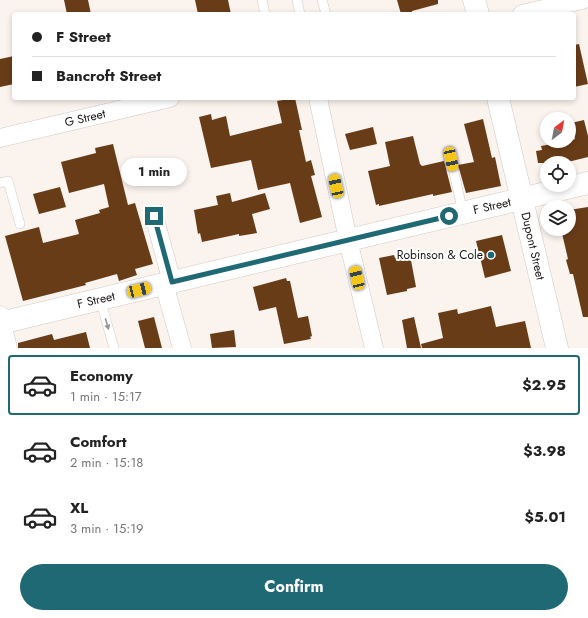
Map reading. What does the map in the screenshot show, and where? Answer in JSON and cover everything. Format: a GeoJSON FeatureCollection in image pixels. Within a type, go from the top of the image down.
{"type":"FeatureCollection","features":[{"type":"Feature","properties":{"kind":"street"},"geometry":{"type":"LineString","coordinates":[[474,0],[477,12]]}},
{"type":"Feature","properties":{"kind":"street"},"geometry":{"type":"LineString","coordinates":[[531,12],[582,0]]}},
{"type":"Feature","properties":{"kind":"street","name":"G Street"},"geometry":{"type":"LineString","coordinates":[[0,138],[162,100]]}},
{"type":"Feature","properties":{"kind":"street"},"geometry":{"type":"LineString","coordinates":[[318,100],[348,240],[374,348]]}},
{"type":"Feature","properties":{"kind":"street","name":"Dupont Street"},"geometry":{"type":"LineString","coordinates":[[498,100],[557,348]]}},
{"type":"Feature","properties":{"kind":"street","name":"F Street"},"geometry":{"type":"LineString","coordinates":[[1,320],[100,299],[588,183]]}},
{"type":"Feature","properties":{"kind":"street"},"geometry":{"type":"LineString","coordinates":[[154,216],[182,348]]}},
{"type":"Feature","properties":{"kind":"street"},"geometry":{"type":"LineString","coordinates":[[1,320],[8,348]]}},
{"type":"Feature","properties":{"kind":"lane"},"geometry":{"type":"LineString","coordinates":[[262,0],[265,12]]}},
{"type":"Feature","properties":{"kind":"lane"},"geometry":{"type":"LineString","coordinates":[[297,0],[300,12]]}},
{"type":"Feature","properties":{"kind":"lane"},"geometry":{"type":"LineString","coordinates":[[322,0],[325,12]]}},
{"type":"Feature","properties":{"kind":"lane"},"geometry":{"type":"LineString","coordinates":[[451,159],[463,213]]}},
{"type":"Feature","properties":{"kind":"lane"},"geometry":{"type":"LineString","coordinates":[[0,183],[8,181],[20,224]]}},
{"type":"Feature","properties":{"kind":"lane"},"geometry":{"type":"LineString","coordinates":[[100,299],[114,348]]}},
{"type":"Feature","properties":{"kind":"building"},"geometry":{"type":"Polygon","coordinates":[[[64,0],[88,0],[91,12],[67,12],[64,0]]]}},
{"type":"Feature","properties":{"kind":"building"},"geometry":{"type":"Polygon","coordinates":[[[195,0],[228,0],[231,12],[198,12],[195,0]]]}},
{"type":"Feature","properties":{"kind":"building"},"geometry":{"type":"Polygon","coordinates":[[[397,0],[438,0],[438,4],[412,12],[400,12],[397,0]]]}},
{"type":"Feature","properties":{"kind":"building"},"geometry":{"type":"Polygon","coordinates":[[[579,44],[588,84],[576,87],[576,45],[579,44]]]}},
{"type":"Feature","properties":{"kind":"building"},"geometry":{"type":"Polygon","coordinates":[[[12,56],[12,84],[0,87],[0,59],[12,56]]]}},
{"type":"Feature","properties":{"kind":"building"},"geometry":{"type":"Polygon","coordinates":[[[295,100],[302,130],[299,130],[306,162],[311,160],[315,175],[311,176],[322,217],[300,223],[290,183],[258,190],[251,160],[211,168],[199,117],[211,114],[212,120],[226,116],[230,136],[282,123],[277,101],[295,100]]]}},
{"type":"Feature","properties":{"kind":"building"},"geometry":{"type":"Polygon","coordinates":[[[483,119],[492,158],[495,157],[501,186],[466,193],[458,165],[474,162],[464,124],[483,119]]]}},
{"type":"Feature","properties":{"kind":"building"},"geometry":{"type":"Polygon","coordinates":[[[584,120],[588,136],[588,157],[576,160],[576,156],[540,156],[540,163],[538,163],[536,151],[542,150],[542,148],[576,148],[576,122],[584,120]]]}},
{"type":"Feature","properties":{"kind":"building"},"geometry":{"type":"Polygon","coordinates":[[[373,127],[377,144],[350,150],[345,134],[373,127]]]}},
{"type":"Feature","properties":{"kind":"building"},"geometry":{"type":"Polygon","coordinates":[[[413,136],[420,164],[422,166],[444,161],[452,192],[433,196],[433,194],[379,206],[379,204],[376,205],[368,171],[390,166],[385,142],[413,136]]]}},
{"type":"Feature","properties":{"kind":"building"},"geometry":{"type":"Polygon","coordinates":[[[113,144],[128,205],[135,203],[153,264],[135,269],[137,275],[119,281],[117,274],[85,283],[86,285],[23,301],[5,236],[39,227],[43,243],[79,234],[75,220],[100,213],[99,210],[109,207],[104,184],[69,193],[61,162],[96,153],[95,148],[113,144]]]}},
{"type":"Feature","properties":{"kind":"building"},"geometry":{"type":"Polygon","coordinates":[[[60,187],[66,207],[39,214],[33,194],[60,187]]]}},
{"type":"Feature","properties":{"kind":"building"},"geometry":{"type":"Polygon","coordinates":[[[230,193],[232,202],[265,193],[270,209],[252,214],[257,233],[239,236],[239,234],[202,242],[200,233],[198,234],[194,210],[218,205],[216,196],[230,193]]]}},
{"type":"Feature","properties":{"kind":"building"},"geometry":{"type":"Polygon","coordinates":[[[588,207],[588,317],[583,317],[573,274],[570,274],[566,260],[568,259],[563,236],[576,236],[576,209],[588,207]]]}},
{"type":"Feature","properties":{"kind":"building"},"geometry":{"type":"Polygon","coordinates":[[[502,235],[511,271],[485,278],[476,241],[502,235]]]}},
{"type":"Feature","properties":{"kind":"building"},"geometry":{"type":"Polygon","coordinates":[[[394,255],[395,258],[410,255],[416,287],[407,289],[407,291],[387,295],[379,258],[394,255]]]}},
{"type":"Feature","properties":{"kind":"building"},"geometry":{"type":"Polygon","coordinates":[[[286,278],[287,281],[290,281],[298,318],[308,316],[312,336],[310,337],[311,339],[284,344],[276,307],[259,311],[253,287],[286,278]]]}},
{"type":"Feature","properties":{"kind":"building"},"geometry":{"type":"Polygon","coordinates":[[[491,306],[496,327],[525,321],[531,348],[422,348],[421,344],[443,338],[438,313],[457,309],[458,314],[491,306]]]}},
{"type":"Feature","properties":{"kind":"building"},"geometry":{"type":"Polygon","coordinates":[[[154,317],[162,348],[145,348],[138,321],[154,317]]]}},
{"type":"Feature","properties":{"kind":"building"},"geometry":{"type":"Polygon","coordinates":[[[414,317],[421,348],[407,348],[402,320],[414,317]]]}},
{"type":"Feature","properties":{"kind":"building"},"geometry":{"type":"Polygon","coordinates":[[[234,330],[236,347],[212,348],[210,334],[234,330]]]}},
{"type":"Feature","properties":{"kind":"building"},"geometry":{"type":"Polygon","coordinates":[[[86,332],[90,348],[18,348],[18,343],[52,334],[54,340],[86,332]]]}},
{"type":"Feature","properties":{"kind":"place","name":"Robinson & Cole"},"geometry":{"type":"Point","coordinates":[491,255]}},
{"type":"Feature","properties":{"kind":"route"},"geometry":{"type":"LineString","coordinates":[[154,216],[172,282],[449,216]]}}]}
